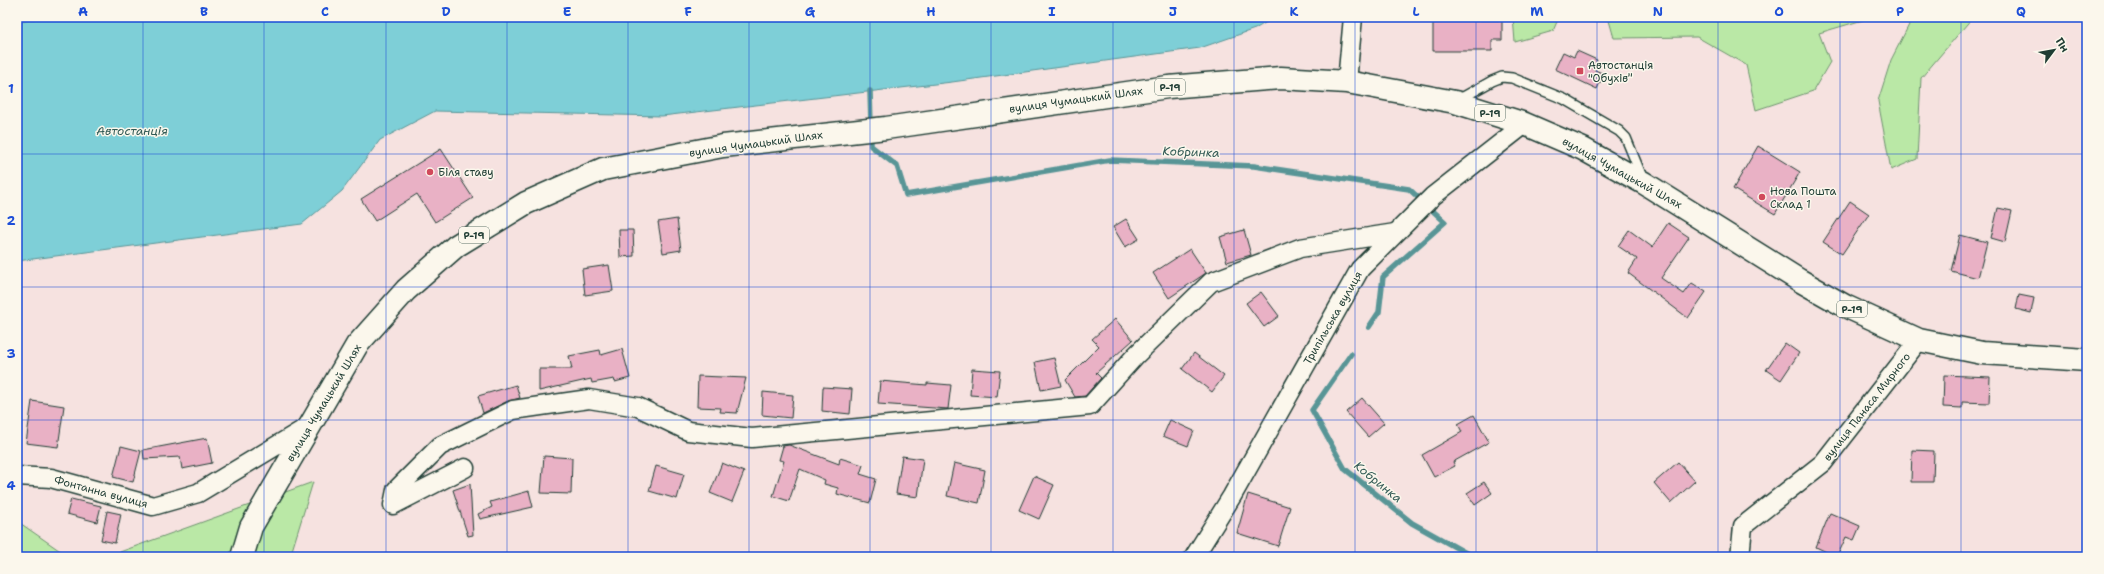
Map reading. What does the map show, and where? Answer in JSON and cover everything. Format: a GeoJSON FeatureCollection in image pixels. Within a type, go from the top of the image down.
{"type":"FeatureCollection","features":[{"type":"Feature","properties":{"kind":"main road","name":"вулиця Чумацький Шлях"},"geometry":{"type":"LineString","coordinates":[[242,557],[251,527],[357,345],[406,290],[456,246],[526,203],[603,169],[723,146],[886,128],[1168,87],[1281,78],[1347,82],[1455,102],[1525,124],[1583,149],[1644,183],[1799,280],[1845,306],[1919,340],[1982,353],[2087,360]]}},
{"type":"Feature","properties":{"kind":"street"},"geometry":{"type":"LineString","coordinates":[[1347,82],[1353,17]]}},
{"type":"Feature","properties":{"kind":"street","name":"Трипільська вулиця"},"geometry":{"type":"LineString","coordinates":[[1194,557],[1232,496],[1360,269],[1395,232],[1433,196],[1525,124]]}},
{"type":"Feature","properties":{"kind":"street"},"geometry":{"type":"LineString","coordinates":[[465,468],[393,505],[396,490],[440,446],[513,410],[581,400],[589,399],[638,407],[688,431],[752,438],[1090,406],[1136,355],[1211,282],[1300,248],[1395,232]]}},
{"type":"Feature","properties":{"kind":"street","name":"вулиця Панаса Мирного"},"geometry":{"type":"LineString","coordinates":[[1740,557],[1743,526],[1823,462],[1919,340]]}},
{"type":"Feature","properties":{"kind":"street","name":"Фонтанна вулиця"},"geometry":{"type":"LineString","coordinates":[[17,476],[51,478],[153,506],[198,493],[309,426]]}},
{"type":"Feature","properties":{"kind":"lane"},"geometry":{"type":"LineString","coordinates":[[1455,102],[1502,77],[1512,78],[1564,99],[1620,131],[1626,138],[1644,183]]}},
{"type":"Feature","properties":{"kind":"green space"},"geometry":{"type":"Polygon","coordinates":[[[1513,17],[1559,17],[1553,31],[1515,42],[1513,17]]]}},
{"type":"Feature","properties":{"kind":"green space"},"geometry":{"type":"Polygon","coordinates":[[[1608,17],[1873,17],[1819,33],[1830,62],[1813,91],[1756,110],[1746,65],[1697,37],[1614,38],[1608,17]]]}},
{"type":"Feature","properties":{"kind":"green space"},"geometry":{"type":"Polygon","coordinates":[[[1913,17],[1973,17],[1921,78],[1917,159],[1891,170],[1878,101],[1891,60],[1913,17]]]}},
{"type":"Feature","properties":{"kind":"green space"},"geometry":{"type":"Polygon","coordinates":[[[313,482],[290,557],[106,557],[313,482]]]}},
{"type":"Feature","properties":{"kind":"green space"},"geometry":{"type":"Polygon","coordinates":[[[17,521],[69,557],[17,557],[17,521]]]}},
{"type":"Feature","properties":{"kind":"water","name":"Автостанція"},"geometry":{"type":"Polygon","coordinates":[[[43,17],[1275,17],[1255,29],[1200,48],[952,82],[662,116],[435,111],[380,140],[342,191],[302,224],[17,261],[17,23],[43,17]]]}},
{"type":"Feature","properties":{"kind":"building"},"geometry":{"type":"Polygon","coordinates":[[[1433,20],[1502,20],[1502,40],[1492,40],[1492,51],[1433,51],[1433,20]]]}},
{"type":"Feature","properties":{"kind":"building","name":"Автостанція \"Обухів\""},"geometry":{"type":"Polygon","coordinates":[[[1577,51],[1597,60],[1593,69],[1604,74],[1597,89],[1555,69],[1563,52],[1574,57],[1577,51]]]}},
{"type":"Feature","properties":{"kind":"building"},"geometry":{"type":"Polygon","coordinates":[[[1758,146],[1800,172],[1775,214],[1733,189],[1758,146]]]}},
{"type":"Feature","properties":{"kind":"building","name":"Біля ставу"},"geometry":{"type":"Polygon","coordinates":[[[441,149],[473,198],[435,222],[417,194],[375,221],[361,199],[441,149]]]}},
{"type":"Feature","properties":{"kind":"building"},"geometry":{"type":"Polygon","coordinates":[[[1850,201],[1869,214],[1842,254],[1823,242],[1850,201]]]}},
{"type":"Feature","properties":{"kind":"building"},"geometry":{"type":"Polygon","coordinates":[[[1998,208],[2012,211],[2005,242],[1991,238],[1998,208]]]}},
{"type":"Feature","properties":{"kind":"building"},"geometry":{"type":"Polygon","coordinates":[[[677,219],[681,250],[663,253],[658,222],[677,219]]]}},
{"type":"Feature","properties":{"kind":"building"},"geometry":{"type":"Polygon","coordinates":[[[1126,219],[1139,239],[1125,247],[1113,227],[1126,219]]]}},
{"type":"Feature","properties":{"kind":"building"},"geometry":{"type":"Polygon","coordinates":[[[1668,223],[1689,237],[1661,278],[1684,294],[1692,283],[1706,292],[1688,318],[1628,273],[1637,259],[1618,246],[1629,230],[1652,247],[1668,223]]]}},
{"type":"Feature","properties":{"kind":"building"},"geometry":{"type":"Polygon","coordinates":[[[619,230],[633,230],[634,256],[620,257],[619,230]]]}},
{"type":"Feature","properties":{"kind":"building"},"geometry":{"type":"Polygon","coordinates":[[[1244,230],[1251,255],[1227,262],[1220,237],[1244,230]]]}},
{"type":"Feature","properties":{"kind":"building"},"geometry":{"type":"Polygon","coordinates":[[[1960,235],[1987,242],[1978,278],[1951,271],[1960,235]]]}},
{"type":"Feature","properties":{"kind":"building"},"geometry":{"type":"Polygon","coordinates":[[[1190,249],[1206,273],[1169,298],[1153,273],[1190,249]]]}},
{"type":"Feature","properties":{"kind":"building"},"geometry":{"type":"Polygon","coordinates":[[[609,265],[613,291],[585,295],[582,269],[609,265]]]}},
{"type":"Feature","properties":{"kind":"building"},"geometry":{"type":"Polygon","coordinates":[[[1261,292],[1279,316],[1264,327],[1246,303],[1261,292]]]}},
{"type":"Feature","properties":{"kind":"building"},"geometry":{"type":"Polygon","coordinates":[[[2019,295],[2034,298],[2031,313],[2016,309],[2019,295]]]}},
{"type":"Feature","properties":{"kind":"building"},"geometry":{"type":"Polygon","coordinates":[[[1115,319],[1133,340],[1096,373],[1101,378],[1085,396],[1075,397],[1065,380],[1099,346],[1092,339],[1115,319]]]}},
{"type":"Feature","properties":{"kind":"building"},"geometry":{"type":"Polygon","coordinates":[[[1785,343],[1799,353],[1781,380],[1766,370],[1785,343]]]}},
{"type":"Feature","properties":{"kind":"building"},"geometry":{"type":"Polygon","coordinates":[[[622,349],[630,378],[615,382],[614,379],[592,383],[591,379],[539,391],[539,369],[572,369],[569,356],[600,350],[601,355],[622,349]]]}},
{"type":"Feature","properties":{"kind":"building"},"geometry":{"type":"Polygon","coordinates":[[[1194,353],[1224,376],[1212,392],[1182,369],[1194,353]]]}},
{"type":"Feature","properties":{"kind":"building"},"geometry":{"type":"Polygon","coordinates":[[[1054,358],[1061,386],[1041,390],[1035,362],[1054,358]]]}},
{"type":"Feature","properties":{"kind":"building"},"geometry":{"type":"Polygon","coordinates":[[[972,369],[1000,371],[997,397],[970,395],[972,369]]]}},
{"type":"Feature","properties":{"kind":"building"},"geometry":{"type":"Polygon","coordinates":[[[1944,375],[1990,377],[1989,403],[1962,402],[1962,408],[1943,407],[1944,375]]]}},
{"type":"Feature","properties":{"kind":"building"},"geometry":{"type":"Polygon","coordinates":[[[698,376],[746,378],[737,413],[720,412],[721,408],[697,407],[698,376]]]}},
{"type":"Feature","properties":{"kind":"building"},"geometry":{"type":"Polygon","coordinates":[[[880,381],[927,385],[927,383],[951,385],[948,409],[878,404],[880,381]]]}},
{"type":"Feature","properties":{"kind":"building"},"geometry":{"type":"Polygon","coordinates":[[[516,385],[520,398],[508,401],[483,413],[478,396],[516,385]]]}},
{"type":"Feature","properties":{"kind":"building"},"geometry":{"type":"Polygon","coordinates":[[[823,387],[852,389],[850,414],[822,411],[823,387]]]}},
{"type":"Feature","properties":{"kind":"building"},"geometry":{"type":"Polygon","coordinates":[[[763,392],[793,395],[791,418],[762,415],[763,392]]]}},
{"type":"Feature","properties":{"kind":"building"},"geometry":{"type":"Polygon","coordinates":[[[1362,398],[1384,423],[1368,437],[1346,412],[1362,398]]]}},
{"type":"Feature","properties":{"kind":"building"},"geometry":{"type":"Polygon","coordinates":[[[32,401],[64,406],[58,447],[26,443],[32,401]]]}},
{"type":"Feature","properties":{"kind":"building"},"geometry":{"type":"Polygon","coordinates":[[[1474,415],[1489,442],[1453,462],[1455,466],[1434,477],[1422,455],[1462,432],[1458,424],[1474,415]]]}},
{"type":"Feature","properties":{"kind":"building"},"geometry":{"type":"Polygon","coordinates":[[[1170,420],[1194,431],[1188,446],[1163,436],[1170,420]]]}},
{"type":"Feature","properties":{"kind":"building"},"geometry":{"type":"Polygon","coordinates":[[[207,438],[212,463],[182,469],[180,457],[144,459],[143,450],[207,438]]]}},
{"type":"Feature","properties":{"kind":"building"},"geometry":{"type":"Polygon","coordinates":[[[789,445],[839,464],[840,458],[863,465],[860,474],[876,479],[870,503],[837,494],[838,488],[824,484],[825,480],[800,469],[789,501],[773,496],[784,461],[779,460],[783,446],[789,445]]]}},
{"type":"Feature","properties":{"kind":"building"},"geometry":{"type":"Polygon","coordinates":[[[121,446],[141,451],[133,482],[113,477],[121,446]]]}},
{"type":"Feature","properties":{"kind":"building"},"geometry":{"type":"Polygon","coordinates":[[[1912,450],[1934,451],[1933,482],[1911,482],[1912,450]]]}},
{"type":"Feature","properties":{"kind":"building"},"geometry":{"type":"Polygon","coordinates":[[[544,456],[572,458],[571,494],[541,493],[544,456]]]}},
{"type":"Feature","properties":{"kind":"building"},"geometry":{"type":"Polygon","coordinates":[[[902,456],[923,459],[918,497],[896,494],[902,456]]]}},
{"type":"Feature","properties":{"kind":"building"},"geometry":{"type":"Polygon","coordinates":[[[1678,462],[1695,481],[1671,503],[1654,483],[1678,462]]]}},
{"type":"Feature","properties":{"kind":"building"},"geometry":{"type":"Polygon","coordinates":[[[722,463],[744,472],[732,502],[710,493],[722,463]]]}},
{"type":"Feature","properties":{"kind":"building"},"geometry":{"type":"Polygon","coordinates":[[[954,463],[985,470],[979,503],[947,496],[954,463]]]}},
{"type":"Feature","properties":{"kind":"building"},"geometry":{"type":"Polygon","coordinates":[[[656,466],[684,474],[677,499],[649,491],[656,466]]]}},
{"type":"Feature","properties":{"kind":"building"},"geometry":{"type":"Polygon","coordinates":[[[1034,476],[1054,485],[1039,519],[1019,510],[1034,476]]]}},
{"type":"Feature","properties":{"kind":"building"},"geometry":{"type":"Polygon","coordinates":[[[1484,482],[1492,493],[1475,505],[1467,493],[1484,482]]]}},
{"type":"Feature","properties":{"kind":"building"},"geometry":{"type":"Polygon","coordinates":[[[470,484],[473,535],[468,536],[453,490],[470,484]]]}},
{"type":"Feature","properties":{"kind":"building"},"geometry":{"type":"Polygon","coordinates":[[[529,491],[533,507],[480,519],[478,514],[492,507],[490,502],[529,491]]]}},
{"type":"Feature","properties":{"kind":"building"},"geometry":{"type":"Polygon","coordinates":[[[1248,494],[1290,507],[1278,546],[1237,533],[1248,494]]]}},
{"type":"Feature","properties":{"kind":"building"},"geometry":{"type":"Polygon","coordinates":[[[71,499],[101,506],[97,522],[67,514],[71,499]]]}},
{"type":"Feature","properties":{"kind":"building"},"geometry":{"type":"Polygon","coordinates":[[[107,511],[121,514],[115,543],[101,540],[107,511]]]}},
{"type":"Feature","properties":{"kind":"building"},"geometry":{"type":"Polygon","coordinates":[[[1830,513],[1860,526],[1854,540],[1846,537],[1837,557],[1816,547],[1830,513]]]}},
{"type":"Feature","properties":{"kind":"waterway","name":"Кобринка"},"geometry":{"type":"LineString","coordinates":[[870,91],[871,125]]}},
{"type":"Feature","properties":{"kind":"waterway","name":"Кобринка"},"geometry":{"type":"LineString","coordinates":[[871,133],[871,146],[897,166],[906,195],[1110,160],[1254,166],[1409,189],[1445,222],[1383,277],[1379,312],[1369,327]]}},
{"type":"Feature","properties":{"kind":"waterway","name":"Кобринка"},"geometry":{"type":"LineString","coordinates":[[1351,354],[1312,410],[1345,469],[1412,523],[1473,557]]}},
{"type":"Feature","properties":{"kind":"place","name":"Автостанція \"Обухів\""},"geometry":{"type":"Point","coordinates":[1580,71]}},
{"type":"Feature","properties":{"kind":"place","name":"Біля ставу"},"geometry":{"type":"Point","coordinates":[430,172]}},
{"type":"Feature","properties":{"kind":"place","name":"Нова Пошта Склад 1"},"geometry":{"type":"Point","coordinates":[1762,197]}}]}
